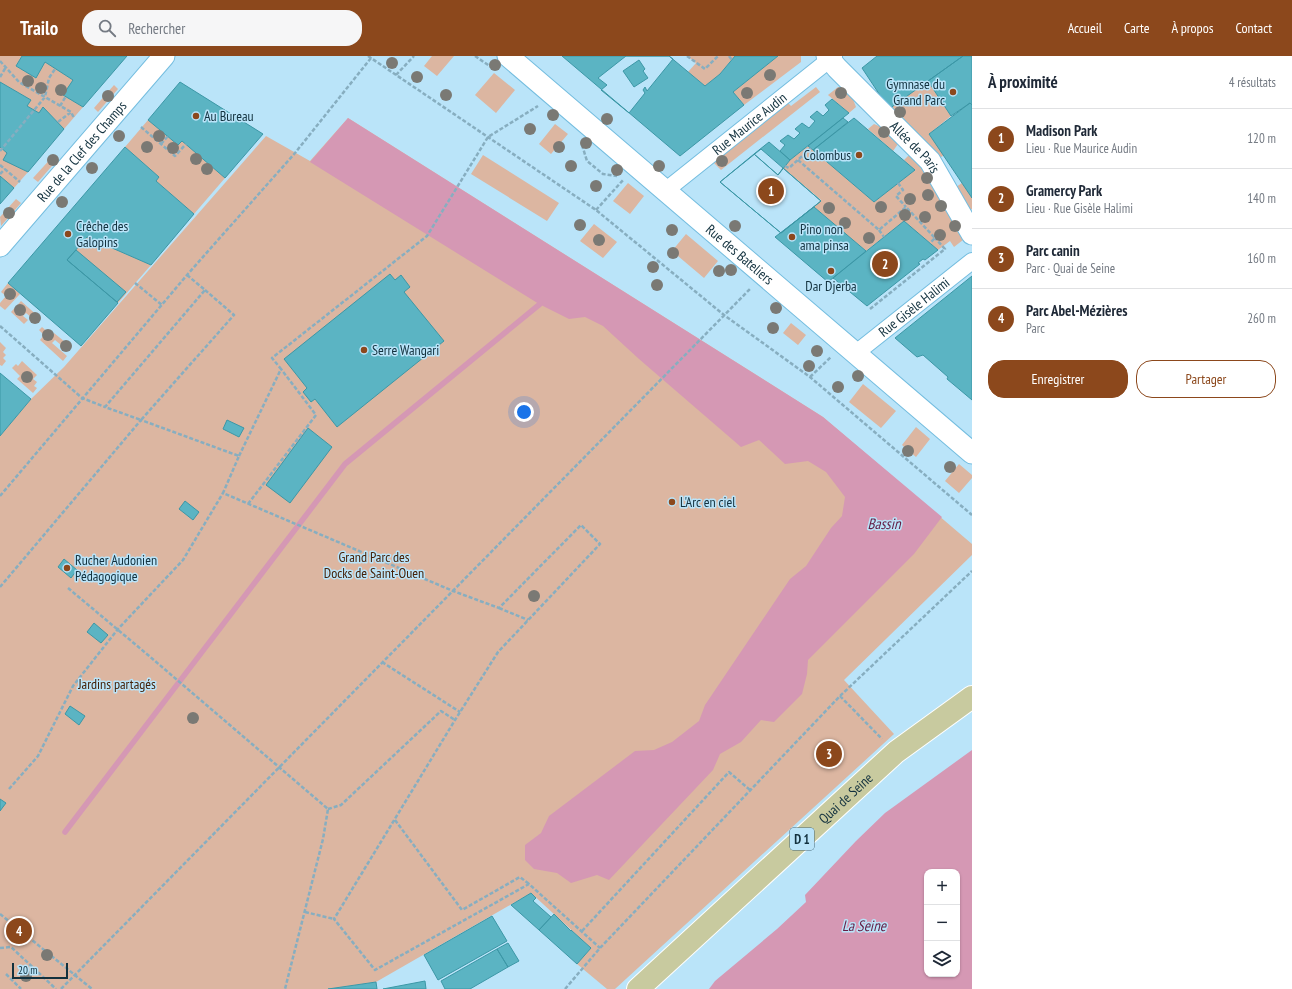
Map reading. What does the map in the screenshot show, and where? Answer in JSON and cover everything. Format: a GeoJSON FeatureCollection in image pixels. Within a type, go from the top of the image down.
{"type":"FeatureCollection","features":[{"type":"Feature","properties":{"kind":"main road","name":"Quai de Seine"},"geometry":{"type":"LineString","coordinates":[[638,989],[896,752],[972,697]]}},
{"type":"Feature","properties":{"kind":"street","name":"Rue de la Clef des Champs"},"geometry":{"type":"LineString","coordinates":[[0,246],[164,56]]}},
{"type":"Feature","properties":{"kind":"street","name":"Rue Maurice Audin"},"geometry":{"type":"LineString","coordinates":[[665,191],[830,57]]}},
{"type":"Feature","properties":{"kind":"street","name":"Allée de Paris"},"geometry":{"type":"LineString","coordinates":[[830,57],[930,161],[972,234]]}},
{"type":"Feature","properties":{"kind":"street","name":"Rue des Bateliers"},"geometry":{"type":"LineString","coordinates":[[501,63],[665,191],[972,453]]}},
{"type":"Feature","properties":{"kind":"street","name":"Rue Gisèle Halimi"},"geometry":{"type":"LineString","coordinates":[[856,353],[972,261]]}},
{"type":"Feature","properties":{"kind":"path"},"geometry":{"type":"LineString","coordinates":[[368,56],[596,210],[724,315],[810,377],[972,515]]}},
{"type":"Feature","properties":{"kind":"path"},"geometry":{"type":"LineString","coordinates":[[396,75],[414,56]]}},
{"type":"Feature","properties":{"kind":"path"},"geometry":{"type":"LineString","coordinates":[[475,56],[501,63]]}},
{"type":"Feature","properties":{"kind":"path"},"geometry":{"type":"LineString","coordinates":[[687,56],[705,69],[718,56]]}},
{"type":"Feature","properties":{"kind":"path"},"geometry":{"type":"LineString","coordinates":[[729,56],[732,60]]}},
{"type":"Feature","properties":{"kind":"path"},"geometry":{"type":"LineString","coordinates":[[0,496],[187,275],[295,153],[371,58]]}},
{"type":"Feature","properties":{"kind":"path"},"geometry":{"type":"LineString","coordinates":[[0,61],[19,82],[71,112],[74,118]]}},
{"type":"Feature","properties":{"kind":"path"},"geometry":{"type":"LineString","coordinates":[[0,77],[6,67]]}},
{"type":"Feature","properties":{"kind":"path"},"geometry":{"type":"LineString","coordinates":[[0,151],[45,97],[49,78],[56,69]]}},
{"type":"Feature","properties":{"kind":"path"},"geometry":{"type":"LineString","coordinates":[[60,106],[66,96]]}},
{"type":"Feature","properties":{"kind":"path"},"geometry":{"type":"LineString","coordinates":[[248,504],[316,414],[272,358],[427,236],[456,186],[488,137],[539,105],[534,101]]}},
{"type":"Feature","properties":{"kind":"path"},"geometry":{"type":"LineString","coordinates":[[58,122],[71,112]]}},
{"type":"Feature","properties":{"kind":"path"},"geometry":{"type":"LineString","coordinates":[[141,127],[175,156],[186,144]]}},
{"type":"Feature","properties":{"kind":"path"},"geometry":{"type":"LineString","coordinates":[[161,144],[168,136]]}},
{"type":"Feature","properties":{"kind":"path"},"geometry":{"type":"LineString","coordinates":[[581,144],[587,162],[603,174],[626,177],[596,210]]}},
{"type":"Feature","properties":{"kind":"path"},"geometry":{"type":"LineString","coordinates":[[785,166],[789,168],[810,148]]}},
{"type":"Feature","properties":{"kind":"path"},"geometry":{"type":"LineString","coordinates":[[798,160],[878,230],[884,237]]}},
{"type":"Feature","properties":{"kind":"path"},"geometry":{"type":"LineString","coordinates":[[0,165],[20,182]]}},
{"type":"Feature","properties":{"kind":"path"},"geometry":{"type":"LineString","coordinates":[[0,174],[5,169]]}},
{"type":"Feature","properties":{"kind":"path"},"geometry":{"type":"LineString","coordinates":[[870,309],[945,249],[896,196],[903,190],[898,183]]}},
{"type":"Feature","properties":{"kind":"path"},"geometry":{"type":"LineString","coordinates":[[878,230],[906,207]]}},
{"type":"Feature","properties":{"kind":"path"},"geometry":{"type":"LineString","coordinates":[[930,243],[935,238]]}},
{"type":"Feature","properties":{"kind":"path"},"geometry":{"type":"LineString","coordinates":[[0,586],[141,420],[234,315],[187,275]]}},
{"type":"Feature","properties":{"kind":"path"},"geometry":{"type":"LineString","coordinates":[[135,283],[162,306]]}},
{"type":"Feature","properties":{"kind":"path"},"geometry":{"type":"LineString","coordinates":[[61,989],[753,286]]}},
{"type":"Feature","properties":{"kind":"path"},"geometry":{"type":"LineString","coordinates":[[104,407],[205,290]]}},
{"type":"Feature","properties":{"kind":"path"},"geometry":{"type":"LineString","coordinates":[[0,326],[82,398],[239,456]]}},
{"type":"Feature","properties":{"kind":"path"},"geometry":{"type":"LineString","coordinates":[[810,377],[832,357]]}},
{"type":"Feature","properties":{"kind":"path"},"geometry":{"type":"LineString","coordinates":[[9,789],[38,756],[73,686],[118,629],[183,560],[223,493],[281,369]]}},
{"type":"Feature","properties":{"kind":"path"},"geometry":{"type":"LineString","coordinates":[[223,493],[453,591],[528,620]]}},
{"type":"Feature","properties":{"kind":"path"},"geometry":{"type":"LineString","coordinates":[[334,919],[498,652],[600,544],[582,525],[499,608]]}},
{"type":"Feature","properties":{"kind":"path"},"geometry":{"type":"LineString","coordinates":[[565,989],[600,948],[840,696],[972,571]]}},
{"type":"Feature","properties":{"kind":"path"},"geometry":{"type":"LineString","coordinates":[[68,588],[328,809]]}},
{"type":"Feature","properties":{"kind":"path"},"geometry":{"type":"LineString","coordinates":[[382,662],[460,712]]}},
{"type":"Feature","properties":{"kind":"path"},"geometry":{"type":"LineString","coordinates":[[840,696],[885,743],[896,752]]}},
{"type":"Feature","properties":{"kind":"path"},"geometry":{"type":"LineString","coordinates":[[328,809],[341,806],[441,711],[455,720]]}},
{"type":"Feature","properties":{"kind":"path"},"geometry":{"type":"LineString","coordinates":[[582,931],[729,772],[750,790]]}},
{"type":"Feature","properties":{"kind":"path"},"geometry":{"type":"LineString","coordinates":[[285,989],[323,839],[328,809]]}},
{"type":"Feature","properties":{"kind":"path"},"geometry":{"type":"LineString","coordinates":[[395,820],[462,910],[520,877],[600,948]]}},
{"type":"Feature","properties":{"kind":"path"},"geometry":{"type":"LineString","coordinates":[[305,912],[334,919],[375,970],[529,884]]}},
{"type":"Feature","properties":{"kind":"path"},"geometry":{"type":"LineString","coordinates":[[0,914],[92,989]]}},
{"type":"Feature","properties":{"kind":"path"},"geometry":{"type":"LineString","coordinates":[[0,948],[11,947],[56,989]]}},
{"type":"Feature","properties":{"kind":"path"},"geometry":{"type":"LineString","coordinates":[[6,974],[21,989]]}},
{"type":"Feature","properties":{"kind":"green space"},"geometry":{"type":"Polygon","coordinates":[[[0,56],[22,56],[16,66],[36,78],[45,62],[73,80],[63,95],[83,107],[64,129],[44,108],[39,113],[27,106],[31,100],[0,82],[0,56]]]}},
{"type":"Feature","properties":{"kind":"green space"},"geometry":{"type":"Polygon","coordinates":[[[432,56],[454,56],[437,76],[424,66],[432,56]]]}},
{"type":"Feature","properties":{"kind":"green space"},"geometry":{"type":"Polygon","coordinates":[[[687,56],[735,56],[720,74],[705,86],[688,72],[696,63],[687,56]]]}},
{"type":"Feature","properties":{"kind":"green space"},"geometry":{"type":"Polygon","coordinates":[[[778,56],[801,56],[801,62],[744,105],[733,92],[778,56]]]}},
{"type":"Feature","properties":{"kind":"green space"},"geometry":{"type":"Polygon","coordinates":[[[494,73],[515,90],[496,113],[475,95],[494,73]]]}},
{"type":"Feature","properties":{"kind":"green space"},"geometry":{"type":"Polygon","coordinates":[[[928,81],[951,116],[929,134],[944,155],[937,160],[870,96],[877,91],[928,81]]]}},
{"type":"Feature","properties":{"kind":"green space"},"geometry":{"type":"Polygon","coordinates":[[[114,85],[118,89],[98,112],[94,108],[114,85]]]}},
{"type":"Feature","properties":{"kind":"green space"},"geometry":{"type":"Polygon","coordinates":[[[816,87],[820,92],[721,170],[712,161],[787,102],[791,106],[816,87]]]}},
{"type":"Feature","properties":{"kind":"green space"},"geometry":{"type":"Polygon","coordinates":[[[838,87],[851,94],[856,107],[849,113],[828,95],[838,87]]]}},
{"type":"Feature","properties":{"kind":"green space","name":"Grand Parc des Docks de Saint-Ouen"},"geometry":{"type":"Polygon","coordinates":[[[348,118],[823,417],[972,544],[972,555],[844,680],[894,734],[615,989],[607,989],[577,964],[591,948],[531,893],[376,982],[328,989],[0,989],[0,436],[31,399],[64,367],[266,136],[310,161],[348,118]]]}},
{"type":"Feature","properties":{"kind":"green space"},"geometry":{"type":"Polygon","coordinates":[[[148,120],[178,145],[182,141],[225,178],[194,214],[156,181],[159,177],[125,147],[148,120]]]}},
{"type":"Feature","properties":{"kind":"green space"},"geometry":{"type":"Polygon","coordinates":[[[555,124],[568,134],[551,154],[539,144],[555,124]]]}},
{"type":"Feature","properties":{"kind":"green space"},"geometry":{"type":"Polygon","coordinates":[[[874,124],[886,129],[898,144],[893,151],[868,129],[874,124]]]}},
{"type":"Feature","properties":{"kind":"green space"},"geometry":{"type":"Polygon","coordinates":[[[808,146],[874,202],[915,170],[904,160],[911,153],[928,167],[961,223],[963,240],[954,247],[950,241],[938,250],[904,221],[866,251],[814,207],[821,200],[783,168],[790,160],[808,146]]]}},
{"type":"Feature","properties":{"kind":"green space"},"geometry":{"type":"Polygon","coordinates":[[[0,147],[7,153],[4,160],[28,172],[14,188],[0,176],[0,147]]]}},
{"type":"Feature","properties":{"kind":"green space"},"geometry":{"type":"Polygon","coordinates":[[[54,155],[58,159],[38,182],[33,178],[54,155]]]}},
{"type":"Feature","properties":{"kind":"green space"},"geometry":{"type":"Polygon","coordinates":[[[483,155],[559,203],[547,221],[471,174],[483,155]]]}},
{"type":"Feature","properties":{"kind":"green space"},"geometry":{"type":"Polygon","coordinates":[[[628,183],[644,196],[630,214],[613,201],[628,183]]]}},
{"type":"Feature","properties":{"kind":"green space"},"geometry":{"type":"Polygon","coordinates":[[[962,183],[972,198],[972,209],[967,212],[953,189],[962,183]]]}},
{"type":"Feature","properties":{"kind":"green space"},"geometry":{"type":"Polygon","coordinates":[[[16,199],[21,203],[1,226],[0,217],[16,199]]]}},
{"type":"Feature","properties":{"kind":"green space"},"geometry":{"type":"Polygon","coordinates":[[[594,224],[617,242],[603,258],[580,241],[594,224]]]}},
{"type":"Feature","properties":{"kind":"green space"},"geometry":{"type":"Polygon","coordinates":[[[686,234],[718,261],[704,278],[672,251],[686,234]]]}},
{"type":"Feature","properties":{"kind":"green space"},"geometry":{"type":"Polygon","coordinates":[[[87,237],[151,265],[118,303],[67,260],[87,237]]]}},
{"type":"Feature","properties":{"kind":"green space"},"geometry":{"type":"Polygon","coordinates":[[[8,283],[20,294],[5,310],[0,306],[0,303],[6,296],[1,292],[8,283]]]}},
{"type":"Feature","properties":{"kind":"green space"},"geometry":{"type":"Polygon","coordinates":[[[21,301],[40,318],[37,322],[26,313],[23,316],[28,320],[24,324],[11,312],[21,301]]]}},
{"type":"Feature","properties":{"kind":"green space"},"geometry":{"type":"Polygon","coordinates":[[[791,323],[806,335],[798,345],[783,333],[791,323]]]}},
{"type":"Feature","properties":{"kind":"green space"},"geometry":{"type":"Polygon","coordinates":[[[42,327],[52,336],[54,333],[70,346],[67,350],[55,340],[52,343],[67,356],[63,361],[40,340],[44,335],[39,330],[42,327]]]}},
{"type":"Feature","properties":{"kind":"green space"},"geometry":{"type":"Polygon","coordinates":[[[0,342],[6,348],[3,352],[6,355],[3,358],[6,361],[2,366],[0,365],[0,342]]]}},
{"type":"Feature","properties":{"kind":"green space"},"geometry":{"type":"Polygon","coordinates":[[[22,361],[37,375],[33,379],[37,382],[34,386],[37,388],[33,393],[17,379],[20,376],[12,368],[16,364],[18,366],[22,361]]]}},
{"type":"Feature","properties":{"kind":"green space"},"geometry":{"type":"Polygon","coordinates":[[[863,384],[896,411],[881,428],[849,402],[863,384]]]}},
{"type":"Feature","properties":{"kind":"green space"},"geometry":{"type":"Polygon","coordinates":[[[916,427],[930,439],[916,457],[902,445],[916,427]]]}},
{"type":"Feature","properties":{"kind":"green space"},"geometry":{"type":"Polygon","coordinates":[[[959,464],[972,475],[972,478],[959,493],[945,481],[959,464]]]}},
{"type":"Feature","properties":{"kind":"water","name":"Bassin"},"geometry":{"type":"Polygon","coordinates":[[[348,118],[823,417],[942,517],[914,554],[808,660],[807,674],[802,694],[774,722],[761,720],[741,742],[720,754],[713,770],[609,880],[597,875],[571,883],[557,873],[534,869],[525,860],[525,845],[541,833],[549,816],[635,751],[654,750],[672,742],[699,721],[705,705],[790,579],[806,566],[831,528],[842,516],[845,497],[826,472],[808,461],[785,464],[759,440],[741,447],[603,326],[585,317],[569,319],[539,304],[310,162],[348,118]]]}},
{"type":"Feature","properties":{"kind":"water","name":"La Seine"},"geometry":{"type":"Polygon","coordinates":[[[972,750],[972,989],[709,989],[715,981],[777,929],[806,902],[805,895],[856,841],[885,813],[972,750]]]}},
{"type":"Feature","properties":{"kind":"building"},"geometry":{"type":"Polygon","coordinates":[[[22,56],[127,56],[83,107],[63,95],[73,80],[45,62],[36,78],[16,66],[22,56]]]}},
{"type":"Feature","properties":{"kind":"building"},"geometry":{"type":"Polygon","coordinates":[[[562,56],[669,56],[705,86],[720,74],[735,56],[778,56],[733,92],[744,105],[680,156],[562,56]]]}},
{"type":"Feature","properties":{"kind":"building"},"geometry":{"type":"Polygon","coordinates":[[[626,56],[669,56],[673,59],[647,91],[645,87],[643,90],[645,93],[629,113],[601,90],[607,85],[598,78],[626,56]],[[639,60],[623,71],[634,87],[648,78],[643,71],[645,69],[639,60]]]}},
{"type":"Feature","properties":{"kind":"building"},"geometry":{"type":"Polygon","coordinates":[[[877,56],[963,56],[889,109],[862,68],[877,56]]]}},
{"type":"Feature","properties":{"kind":"building","name":"Gymnase du Grand Parc"},"geometry":{"type":"Polygon","coordinates":[[[963,56],[972,56],[972,105],[970,103],[951,116],[928,81],[963,56]]]}},
{"type":"Feature","properties":{"kind":"building"},"geometry":{"type":"Polygon","coordinates":[[[0,82],[31,100],[27,106],[39,113],[43,107],[64,129],[28,172],[3,160],[7,153],[0,147],[0,82]]]}},
{"type":"Feature","properties":{"kind":"building"},"geometry":{"type":"Polygon","coordinates":[[[180,82],[263,134],[225,178],[182,141],[178,145],[148,120],[180,82]]]}},
{"type":"Feature","properties":{"kind":"building"},"geometry":{"type":"Polygon","coordinates":[[[832,99],[849,113],[790,160],[780,151],[785,145],[780,141],[788,135],[794,139],[800,133],[795,129],[802,123],[809,128],[815,121],[810,117],[817,111],[823,116],[829,110],[825,105],[832,99]]]}},
{"type":"Feature","properties":{"kind":"building"},"geometry":{"type":"Polygon","coordinates":[[[970,103],[972,105],[972,198],[929,134],[970,103]]]}},
{"type":"Feature","properties":{"kind":"building"},"geometry":{"type":"Polygon","coordinates":[[[843,118],[848,122],[813,150],[808,146],[843,118]]]}},
{"type":"Feature","properties":{"kind":"building","name":"Colombus"},"geometry":{"type":"Polygon","coordinates":[[[854,118],[915,170],[874,202],[813,150],[854,118]]]}},
{"type":"Feature","properties":{"kind":"building"},"geometry":{"type":"Polygon","coordinates":[[[769,142],[790,160],[778,175],[754,154],[769,142]]]}},
{"type":"Feature","properties":{"kind":"building"},"geometry":{"type":"Polygon","coordinates":[[[125,147],[159,177],[156,181],[194,214],[151,265],[87,237],[67,260],[118,303],[81,346],[8,283],[125,147]]]}},
{"type":"Feature","properties":{"kind":"building"},"geometry":{"type":"Polygon","coordinates":[[[761,149],[821,201],[781,233],[720,182],[761,149]]]}},
{"type":"Feature","properties":{"kind":"building"},"geometry":{"type":"Polygon","coordinates":[[[754,154],[778,175],[783,168],[821,201],[781,233],[720,182],[754,154]]]}},
{"type":"Feature","properties":{"kind":"building"},"geometry":{"type":"Polygon","coordinates":[[[0,176],[14,188],[0,204],[0,176]]]}},
{"type":"Feature","properties":{"kind":"building"},"geometry":{"type":"Polygon","coordinates":[[[814,207],[866,251],[828,282],[775,237],[814,207]]]}},
{"type":"Feature","properties":{"kind":"building"},"geometry":{"type":"Polygon","coordinates":[[[904,221],[938,250],[925,260],[923,259],[918,263],[920,264],[867,306],[833,278],[904,221]]]}},
{"type":"Feature","properties":{"kind":"building"},"geometry":{"type":"Polygon","coordinates":[[[76,250],[126,292],[117,302],[67,260],[76,250]]]}},
{"type":"Feature","properties":{"kind":"building","name":"Serre Wangari"},"geometry":{"type":"Polygon","coordinates":[[[390,274],[395,280],[401,275],[410,287],[404,292],[444,341],[337,427],[315,399],[311,402],[303,392],[307,388],[284,359],[390,274]]]}},
{"type":"Feature","properties":{"kind":"building"},"geometry":{"type":"Polygon","coordinates":[[[972,276],[972,400],[947,379],[948,377],[923,355],[917,357],[895,338],[972,276]]]}},
{"type":"Feature","properties":{"kind":"building"},"geometry":{"type":"Polygon","coordinates":[[[0,373],[31,399],[0,436],[0,373]]]}},
{"type":"Feature","properties":{"kind":"building"},"geometry":{"type":"Polygon","coordinates":[[[227,420],[244,428],[239,437],[223,429],[227,420]]]}},
{"type":"Feature","properties":{"kind":"building"},"geometry":{"type":"Polygon","coordinates":[[[308,428],[332,447],[290,503],[266,485],[308,428]]]}},
{"type":"Feature","properties":{"kind":"building"},"geometry":{"type":"Polygon","coordinates":[[[185,501],[199,512],[193,520],[179,509],[185,501]]]}},
{"type":"Feature","properties":{"kind":"building","name":"Rucher Audonien Pédagogique"},"geometry":{"type":"Polygon","coordinates":[[[64,559],[77,570],[71,578],[58,567],[64,559]]]}},
{"type":"Feature","properties":{"kind":"building"},"geometry":{"type":"Polygon","coordinates":[[[94,623],[108,635],[101,643],[87,632],[94,623]]]}},
{"type":"Feature","properties":{"kind":"building"},"geometry":{"type":"Polygon","coordinates":[[[70,706],[85,716],[79,725],[65,714],[70,706]]]}},
{"type":"Feature","properties":{"kind":"building"},"geometry":{"type":"Polygon","coordinates":[[[0,799],[6,803],[0,811],[0,799]]]}},
{"type":"Feature","properties":{"kind":"building"},"geometry":{"type":"Polygon","coordinates":[[[531,893],[536,898],[533,901],[551,917],[539,930],[511,905],[531,893]]]}},
{"type":"Feature","properties":{"kind":"building"},"geometry":{"type":"Polygon","coordinates":[[[554,914],[591,948],[577,964],[539,930],[554,914]]]}},
{"type":"Feature","properties":{"kind":"building"},"geometry":{"type":"Polygon","coordinates":[[[492,916],[507,941],[438,980],[424,955],[492,916]]]}},
{"type":"Feature","properties":{"kind":"building"},"geometry":{"type":"Polygon","coordinates":[[[508,943],[519,961],[508,967],[497,949],[508,943]]]}},
{"type":"Feature","properties":{"kind":"building"},"geometry":{"type":"Polygon","coordinates":[[[497,949],[508,967],[470,989],[445,989],[441,981],[497,949]]]}},
{"type":"Feature","properties":{"kind":"building"},"geometry":{"type":"Polygon","coordinates":[[[425,981],[426,989],[383,989],[425,981]]]}},
{"type":"Feature","properties":{"kind":"building"},"geometry":{"type":"Polygon","coordinates":[[[376,982],[377,989],[328,989],[376,982]]]}},
{"type":"Feature","properties":{"kind":"waterway"},"geometry":{"type":"LineString","coordinates":[[65,832],[345,464],[540,304]]}},
{"type":"Feature","properties":{"kind":"place","name":"Gymnase du Grand Parc"},"geometry":{"type":"Point","coordinates":[953,92]}},
{"type":"Feature","properties":{"kind":"place","name":"Au Bureau"},"geometry":{"type":"Point","coordinates":[196,116]}},
{"type":"Feature","properties":{"kind":"place","name":"Colombus"},"geometry":{"type":"Point","coordinates":[859,155]}},
{"type":"Feature","properties":{"kind":"place","name":"Madison Park"},"geometry":{"type":"Point","coordinates":[771,191]}},
{"type":"Feature","properties":{"kind":"place","name":"Crêche des Galopins"},"geometry":{"type":"Point","coordinates":[68,234]}},
{"type":"Feature","properties":{"kind":"place","name":"Pino non ama pinsa"},"geometry":{"type":"Point","coordinates":[792,237]}},
{"type":"Feature","properties":{"kind":"place","name":"Gramercy Park"},"geometry":{"type":"Point","coordinates":[885,264]}},
{"type":"Feature","properties":{"kind":"place","name":"Dar Djerba"},"geometry":{"type":"Point","coordinates":[831,271]}},
{"type":"Feature","properties":{"kind":"place","name":"Serre Wangari"},"geometry":{"type":"Point","coordinates":[364,350]}},
{"type":"Feature","properties":{"kind":"place","name":"L'Arc en ciel"},"geometry":{"type":"Point","coordinates":[672,502]}},
{"type":"Feature","properties":{"kind":"place","name":"Rucher Audonien Pédagogique"},"geometry":{"type":"Point","coordinates":[67,568]}},
{"type":"Feature","properties":{"kind":"place","name":"Parc canin"},"geometry":{"type":"Point","coordinates":[829,754]}},
{"type":"Feature","properties":{"kind":"place","name":"Parc Abel-Mézières"},"geometry":{"type":"Point","coordinates":[19,931]}},
{"type":"Feature","properties":{"kind":"park label","name":"Jardins partagés"},"geometry":{"type":"Point","coordinates":[117,684]}}]}
